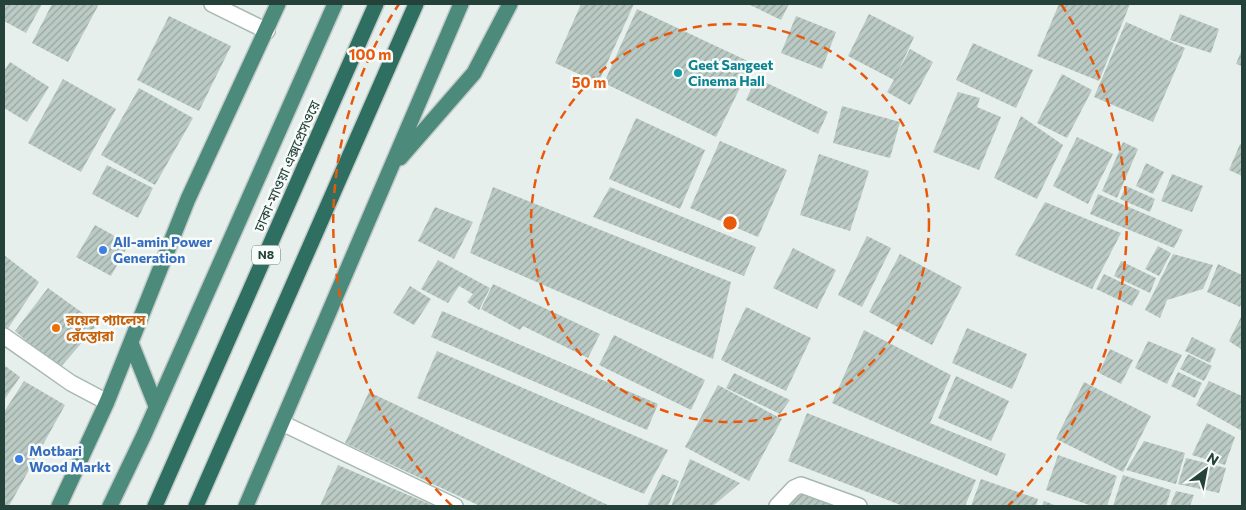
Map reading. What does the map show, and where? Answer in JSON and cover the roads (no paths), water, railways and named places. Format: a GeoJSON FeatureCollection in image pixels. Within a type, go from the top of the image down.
{"type":"FeatureCollection","features":[{"type":"Feature","properties":{"kind":"highway"},"geometry":{"type":"LineString","coordinates":[[59,506],[107,402],[188,199],[278,4]]}},
{"type":"Feature","properties":{"kind":"highway"},"geometry":{"type":"LineString","coordinates":[[110,506],[335,4]]}},
{"type":"Feature","properties":{"kind":"highway","name":"ঢাকা-মাওয়া এক্সপ্রেসওয়ে"},"geometry":{"type":"LineString","coordinates":[[155,506],[376,4]]}},
{"type":"Feature","properties":{"kind":"highway","name":"N8"},"geometry":{"type":"LineString","coordinates":[[196,506],[416,4]]}},
{"type":"Feature","properties":{"kind":"highway"},"geometry":{"type":"LineString","coordinates":[[246,506],[460,4]]}},
{"type":"Feature","properties":{"kind":"highway"},"geometry":{"type":"LineString","coordinates":[[391,169],[474,73],[510,4]]}},
{"type":"Feature","properties":{"kind":"highway"},"geometry":{"type":"LineString","coordinates":[[131,343],[156,406]]}},
{"type":"Feature","properties":{"kind":"street"},"geometry":{"type":"LineString","coordinates":[[212,4],[267,30]]}},
{"type":"Feature","properties":{"kind":"street"},"geometry":{"type":"LineString","coordinates":[[4,336],[71,383],[107,402]]}},
{"type":"Feature","properties":{"kind":"street"},"geometry":{"type":"LineString","coordinates":[[282,423],[455,506]]}},
{"type":"Feature","properties":{"kind":"street"},"geometry":{"type":"LineString","coordinates":[[777,506],[794,488],[801,485],[859,506]]}},
{"type":"Feature","properties":{"kind":"place","name":"Geet Sangeet Cinema Hall"},"geometry":{"type":"Point","coordinates":[678,73]}},
{"type":"Feature","properties":{"kind":"place","name":"All-amin Power Generation"},"geometry":{"type":"Point","coordinates":[103,250]}},
{"type":"Feature","properties":{"kind":"place","name":"রয়েল প্যালেস রেঁস্তোরা"},"geometry":{"type":"Point","coordinates":[56,328]}},
{"type":"Feature","properties":{"kind":"place","name":"Motbari Wood Markt"},"geometry":{"type":"Point","coordinates":[19,459]}}]}
